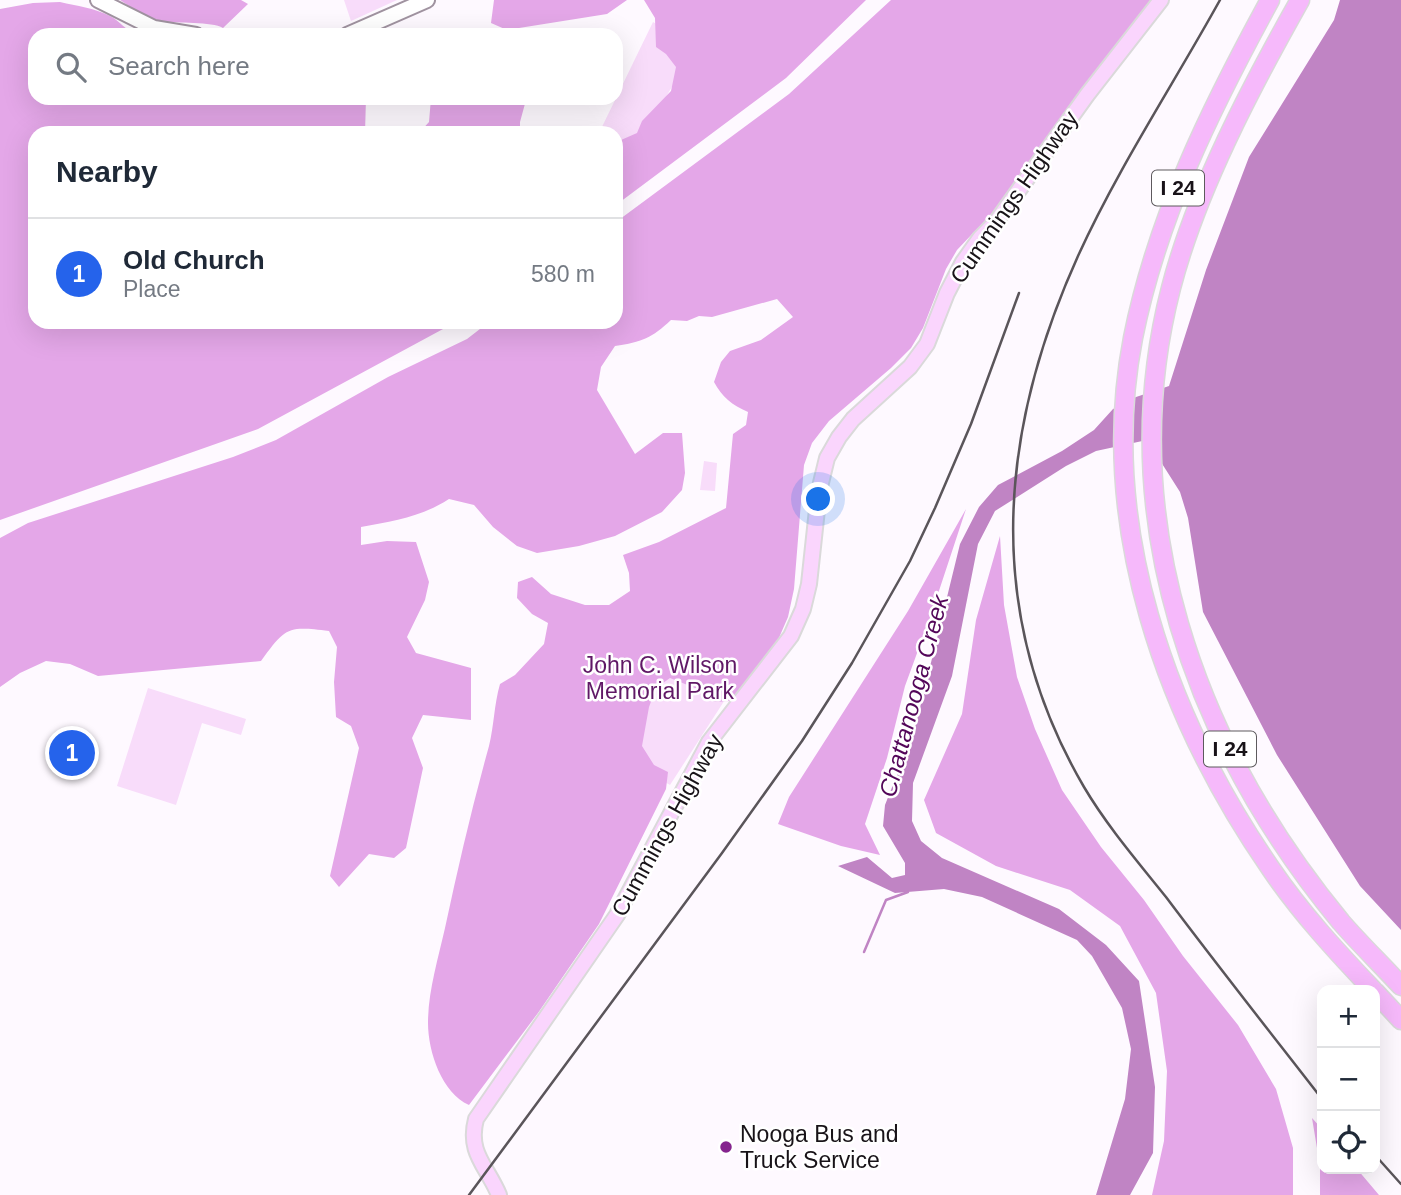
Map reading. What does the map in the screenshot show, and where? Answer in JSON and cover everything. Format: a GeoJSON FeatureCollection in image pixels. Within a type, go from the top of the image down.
{"type":"FeatureCollection","features":[{"type":"Feature","properties":{"kind":"highway","name":"I 24"},"geometry":{"type":"LineString","coordinates":[[1270,0],[1210,116],[1182,176],[1164,226],[1133,341],[1126,391],[1125,482],[1135,561],[1149,617],[1179,705],[1209,767],[1271,869],[1319,932],[1368,985]]}},
{"type":"Feature","properties":{"kind":"highway","name":"I 24"},"geometry":{"type":"LineString","coordinates":[[1300,0],[1249,96],[1198,207],[1171,288],[1154,381],[1151,430],[1159,544],[1172,607],[1195,675],[1255,799],[1342,922],[1401,986]]}},
{"type":"Feature","properties":{"kind":"highway","name":"I 24"},"geometry":{"type":"LineString","coordinates":[[1380,997],[1401,1020]]}},
{"type":"Feature","properties":{"kind":"main road"},"geometry":{"type":"LineString","coordinates":[[98,0],[154,28]]}},
{"type":"Feature","properties":{"kind":"main road"},"geometry":{"type":"LineString","coordinates":[[363,28],[427,0]]}},
{"type":"Feature","properties":{"kind":"main road","name":"Cummings Highway"},"geometry":{"type":"LineString","coordinates":[[499,1195],[472,1145],[472,1131],[476,1119],[617,915],[709,742],[791,636],[803,609],[809,584],[819,491],[827,458],[838,437],[853,419],[910,367],[928,344],[947,293],[963,262],[980,238],[996,222],[1065,125],[1161,0]]}},
{"type":"Feature","properties":{"kind":"green space"},"geometry":{"type":"Polygon","coordinates":[[[120,0],[241,0],[248,4],[223,28],[211,24],[161,21],[120,0]]]}},
{"type":"Feature","properties":{"kind":"green space"},"geometry":{"type":"Polygon","coordinates":[[[344,0],[397,0],[351,21],[344,0]]]}},
{"type":"Feature","properties":{"kind":"green space"},"geometry":{"type":"Polygon","coordinates":[[[494,0],[627,0],[607,14],[520,28],[502,28],[491,23],[494,0]]]}},
{"type":"Feature","properties":{"kind":"green space"},"geometry":{"type":"Polygon","coordinates":[[[644,0],[866,0],[786,78],[623,200],[623,139],[637,133],[642,121],[671,91],[676,67],[666,54],[656,47],[655,18],[644,0]]]}},
{"type":"Feature","properties":{"kind":"green space","name":"John C. Wilson Memorial Park"},"geometry":{"type":"Polygon","coordinates":[[[891,0],[1153,0],[1013,191],[957,250],[946,269],[923,328],[911,348],[829,421],[812,443],[804,465],[794,589],[788,617],[778,640],[731,701],[714,702],[700,690],[670,678],[656,688],[649,707],[642,746],[654,765],[668,772],[666,789],[599,924],[538,1013],[469,1105],[451,1091],[438,1070],[431,1046],[428,1011],[455,882],[491,738],[500,684],[515,675],[544,644],[548,623],[532,614],[517,598],[518,582],[532,577],[551,594],[585,605],[609,605],[630,591],[629,573],[623,555],[659,542],[726,508],[733,434],[746,425],[748,412],[728,400],[714,382],[721,362],[730,351],[761,340],[793,317],[777,299],[712,317],[699,316],[687,321],[671,320],[646,338],[615,346],[601,367],[597,390],[635,454],[663,433],[682,433],[685,473],[682,490],[662,512],[615,536],[579,546],[537,553],[517,546],[493,527],[474,505],[449,499],[417,514],[361,527],[361,545],[387,541],[416,542],[429,582],[425,600],[407,637],[416,653],[471,668],[471,720],[423,715],[412,738],[423,768],[406,848],[394,858],[369,854],[339,887],[330,876],[359,748],[351,726],[336,717],[334,682],[337,647],[329,631],[289,631],[276,641],[261,661],[98,676],[70,664],[46,661],[20,673],[0,687],[0,538],[28,523],[233,457],[276,440],[388,377],[467,339],[480,329],[623,329],[623,217],[789,94],[891,0]]]}},
{"type":"Feature","properties":{"kind":"green space"},"geometry":{"type":"Polygon","coordinates":[[[60,2],[85,7],[114,18],[126,28],[28,28],[28,105],[366,105],[365,126],[28,126],[28,329],[443,329],[258,429],[0,520],[0,9],[33,3],[60,2]]]}},
{"type":"Feature","properties":{"kind":"green space"},"geometry":{"type":"Polygon","coordinates":[[[653,22],[696,47],[623,168],[623,126],[602,126],[613,105],[623,105],[623,84],[653,22]]]}},
{"type":"Feature","properties":{"kind":"green space"},"geometry":{"type":"Polygon","coordinates":[[[430,105],[525,105],[520,126],[425,126],[429,122],[430,105]]]}},
{"type":"Feature","properties":{"kind":"green space"},"geometry":{"type":"Polygon","coordinates":[[[704,461],[717,463],[715,491],[700,490],[704,461]]]}},
{"type":"Feature","properties":{"kind":"green space"},"geometry":{"type":"Polygon","coordinates":[[[966,509],[905,686],[887,758],[865,824],[880,855],[841,846],[778,824],[789,797],[908,611],[966,509]]]}},
{"type":"Feature","properties":{"kind":"green space"},"geometry":{"type":"Polygon","coordinates":[[[1000,536],[1004,605],[1017,677],[1035,729],[1062,790],[1101,847],[1238,1025],[1276,1089],[1293,1148],[1293,1195],[1152,1195],[1164,1141],[1167,1071],[1156,993],[1120,926],[1070,890],[996,866],[936,833],[924,800],[962,714],[976,620],[1000,536]]]}},
{"type":"Feature","properties":{"kind":"green space","name":"John C. Wilson Memorial Park"},"geometry":{"type":"Polygon","coordinates":[[[597,618],[730,692],[670,785],[630,762],[597,618]]]}},
{"type":"Feature","properties":{"kind":"green space"},"geometry":{"type":"Polygon","coordinates":[[[148,688],[246,719],[241,735],[202,723],[176,805],[117,786],[148,688]]]}},
{"type":"Feature","properties":{"kind":"green space"},"geometry":{"type":"Polygon","coordinates":[[[1312,1118],[1317,1124],[1317,1148],[1312,1118]]]}},
{"type":"Feature","properties":{"kind":"green space"},"geometry":{"type":"Polygon","coordinates":[[[1320,1174],[1361,1174],[1379,1195],[1320,1195],[1320,1174]]]}},
{"type":"Feature","properties":{"kind":"shaded area"},"geometry":{"type":"Polygon","coordinates":[[[1340,0],[1401,0],[1401,930],[1360,886],[1277,755],[1203,612],[1188,518],[1180,492],[1147,440],[1096,451],[1066,466],[995,511],[978,544],[952,676],[913,783],[912,821],[921,841],[942,858],[1059,909],[1106,945],[1139,981],[1155,1087],[1153,1153],[1130,1195],[1096,1195],[1125,1099],[1131,1049],[1122,1008],[1092,956],[1077,940],[982,897],[944,889],[895,893],[838,866],[867,857],[892,878],[905,875],[905,863],[883,826],[885,805],[914,732],[960,544],[979,507],[998,485],[1062,451],[1094,430],[1113,409],[1136,397],[1169,386],[1206,270],[1249,157],[1334,20],[1340,0]]]}},
{"type":"Feature","properties":{"kind":"waterway"},"geometry":{"type":"LineString","coordinates":[[864,952],[886,900],[908,892]]}},
{"type":"Feature","properties":{"kind":"railway"},"geometry":{"type":"LineString","coordinates":[[1220,0],[1110,191],[1078,256],[1051,323],[1031,389],[1018,456],[1013,523],[1017,590],[1029,656],[1051,722],[1084,787],[1123,844],[1317,1093]]}},
{"type":"Feature","properties":{"kind":"railway"},"geometry":{"type":"LineString","coordinates":[[469,1195],[722,853],[802,741],[852,663],[910,561],[935,508],[971,424],[1019,293]]}},
{"type":"Feature","properties":{"kind":"railway"},"geometry":{"type":"LineString","coordinates":[[1380,1161],[1401,1184]]}},
{"type":"Feature","properties":{"kind":"place","name":"Old Church"},"geometry":{"type":"Point","coordinates":[72,753]}},
{"type":"Feature","properties":{"kind":"place","name":"Nooga Bus and Truck Service"},"geometry":{"type":"Point","coordinates":[726,1147]}},
{"type":"Feature","properties":{"kind":"water label","name":"Chattanooga Creek"},"geometry":{"type":"Point","coordinates":[914,696]}}]}
